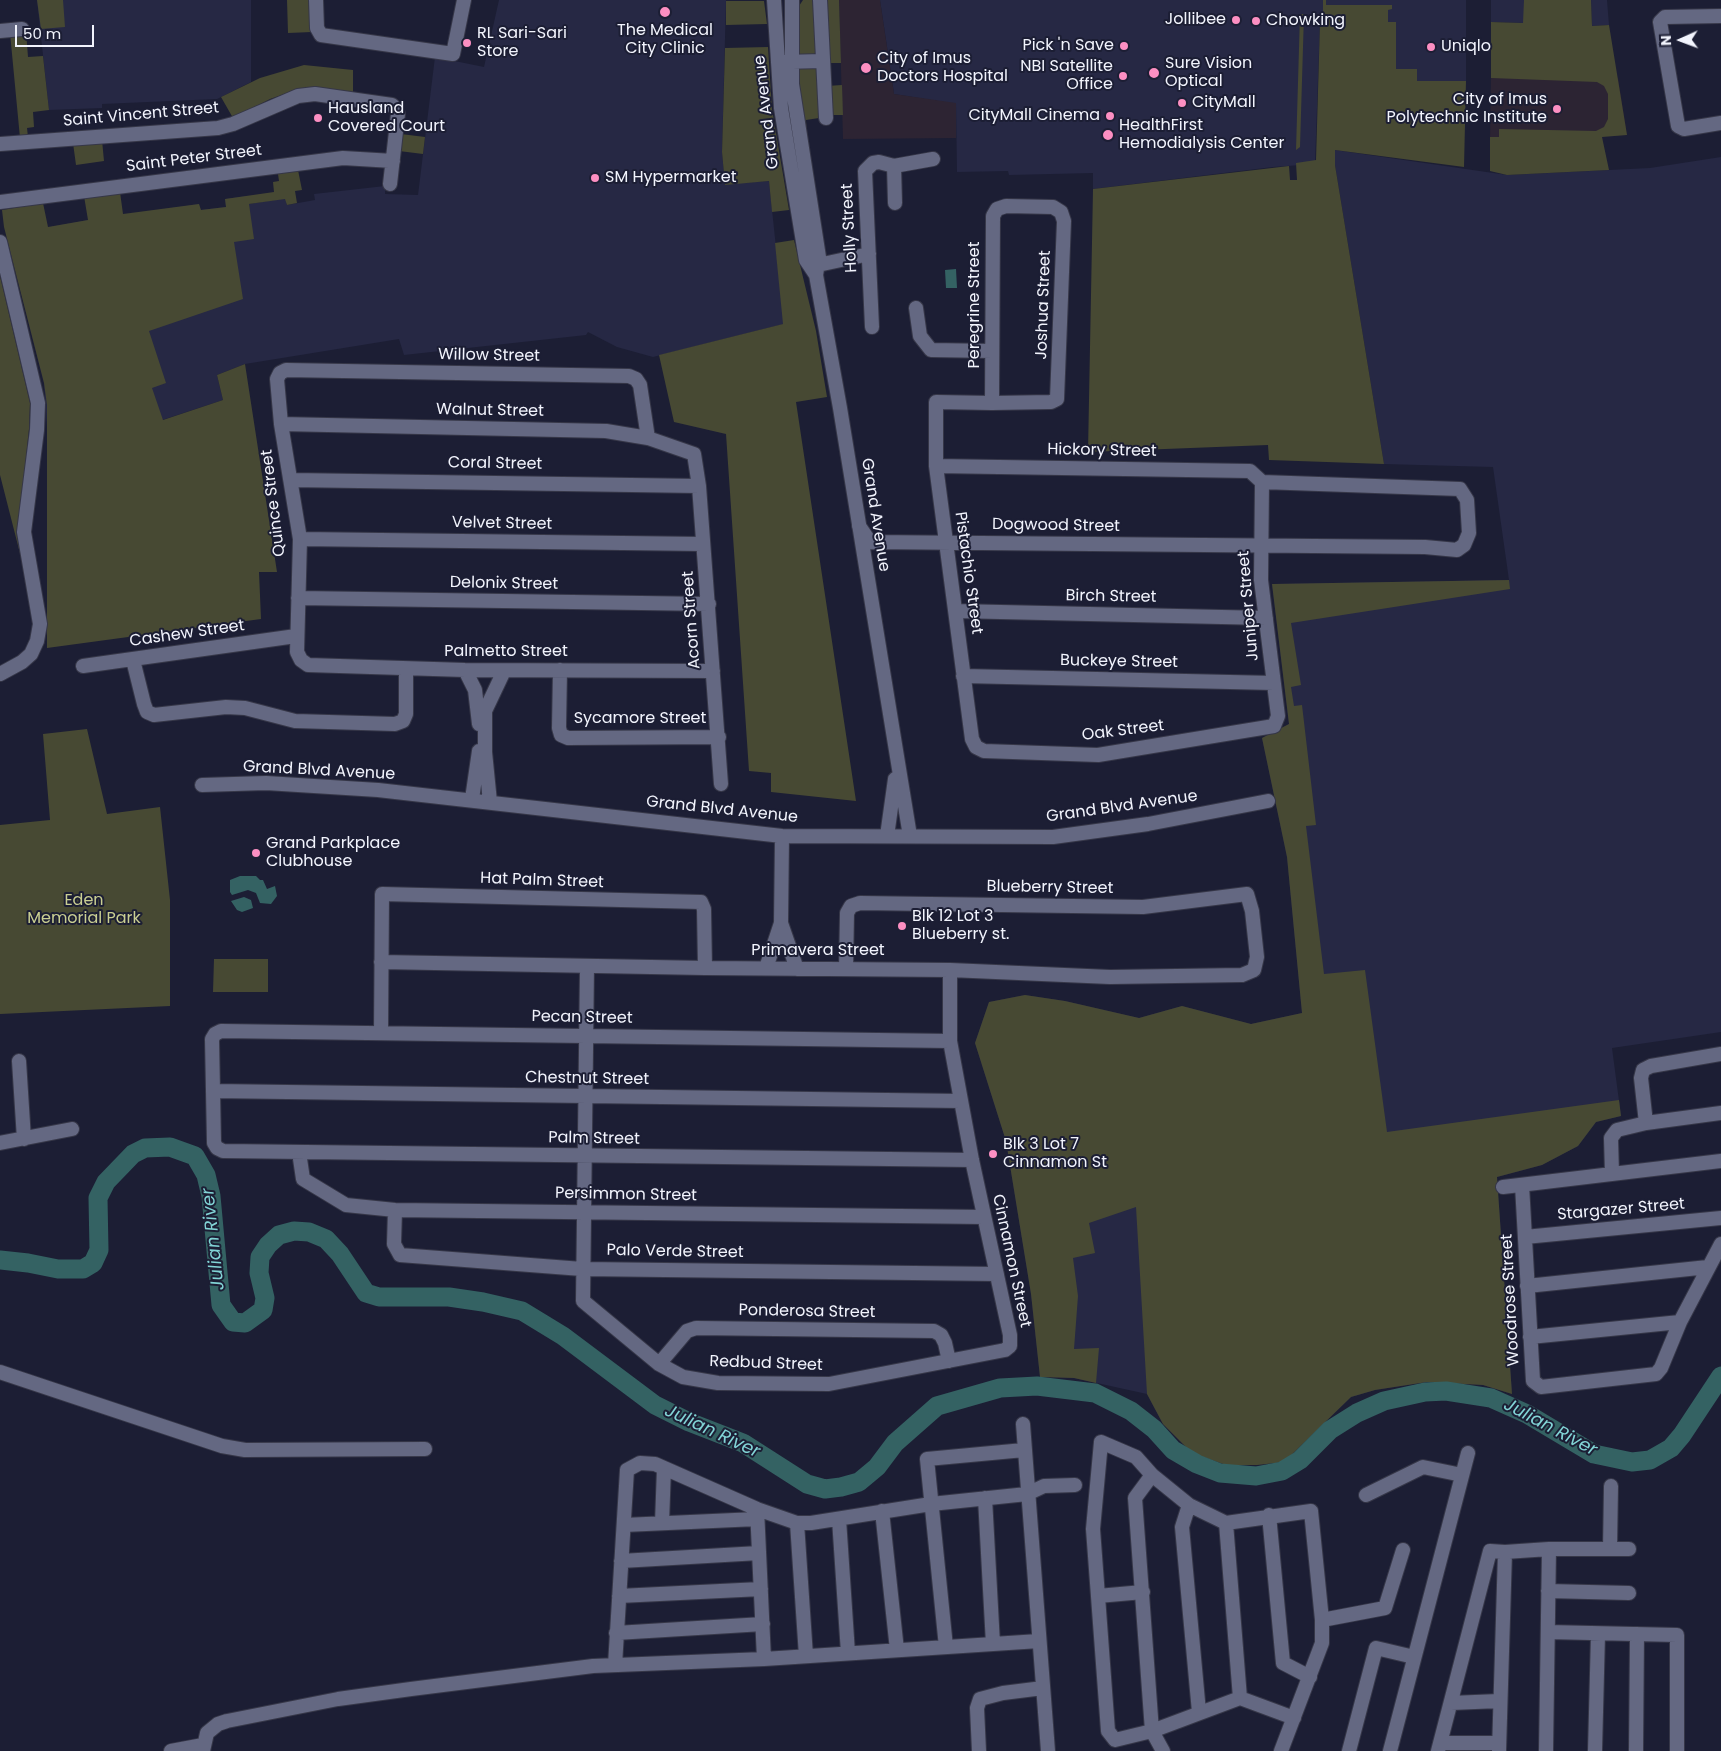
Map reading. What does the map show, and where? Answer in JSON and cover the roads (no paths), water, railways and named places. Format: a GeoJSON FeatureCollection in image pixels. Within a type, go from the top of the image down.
{"type":"FeatureCollection","features":[{"type":"Feature","properties":{"kind":"street"},"geometry":{"type":"LineString","coordinates":[[316,0],[317,28],[321,35],[453,54],[464,0]]}},
{"type":"Feature","properties":{"kind":"street","name":"Grand Avenue"},"geometry":{"type":"LineString","coordinates":[[774,0],[781,108],[800,180]]}},
{"type":"Feature","properties":{"kind":"street","name":"Grand Avenue"},"geometry":{"type":"LineString","coordinates":[[792,0],[791,62],[806,260],[817,270],[896,761],[906,803],[910,836]]}},
{"type":"Feature","properties":{"kind":"street"},"geometry":{"type":"LineString","coordinates":[[820,0],[826,118]]}},
{"type":"Feature","properties":{"kind":"street"},"geometry":{"type":"LineString","coordinates":[[1721,16],[1665,17],[1660,22],[1678,126],[1684,129],[1721,123]]}},
{"type":"Feature","properties":{"kind":"street"},"geometry":{"type":"LineString","coordinates":[[0,31],[22,29]]}},
{"type":"Feature","properties":{"kind":"street"},"geometry":{"type":"LineString","coordinates":[[777,62],[822,61]]}},
{"type":"Feature","properties":{"kind":"street","name":"Saint Vincent Street"},"geometry":{"type":"LineString","coordinates":[[0,144],[218,128],[233,124],[292,98],[309,94],[392,105],[396,109],[393,161]]}},
{"type":"Feature","properties":{"kind":"street","name":"Saint Peter Street"},"geometry":{"type":"LineString","coordinates":[[0,202],[343,158],[393,161]]}},
{"type":"Feature","properties":{"kind":"street","name":"Holly Street"},"geometry":{"type":"LineString","coordinates":[[872,327],[865,171],[872,163],[879,162],[894,166],[933,159]]}},
{"type":"Feature","properties":{"kind":"street"},"geometry":{"type":"LineString","coordinates":[[390,184],[393,161]]}},
{"type":"Feature","properties":{"kind":"street"},"geometry":{"type":"LineString","coordinates":[[894,166],[895,203]]}},
{"type":"Feature","properties":{"kind":"street","name":"Peregrine Street"},"geometry":{"type":"LineString","coordinates":[[992,403],[993,216],[997,209],[1006,206],[1053,207],[1061,212]]}},
{"type":"Feature","properties":{"kind":"street","name":"Joshua Street"},"geometry":{"type":"LineString","coordinates":[[992,403],[1051,402],[1057,399],[1064,222],[1061,212]]}},
{"type":"Feature","properties":{"kind":"street"},"geometry":{"type":"LineString","coordinates":[[0,242],[38,403],[38,425],[24,532],[40,624],[37,641],[31,654],[22,662],[0,674]]}},
{"type":"Feature","properties":{"kind":"street"},"geometry":{"type":"LineString","coordinates":[[817,270],[868,254]]}},
{"type":"Feature","properties":{"kind":"street"},"geometry":{"type":"LineString","coordinates":[[916,308],[920,336],[931,350],[992,351]]}},
{"type":"Feature","properties":{"kind":"street","name":"Willow Street"},"geometry":{"type":"LineString","coordinates":[[280,372],[286,370],[630,376],[636,379],[640,385],[648,438]]}},
{"type":"Feature","properties":{"kind":"street","name":"Quince Street"},"geometry":{"type":"LineString","coordinates":[[280,372],[277,379],[281,424],[300,539],[296,636],[297,652],[301,660]]}},
{"type":"Feature","properties":{"kind":"street","name":"Pistachio Street"},"geometry":{"type":"LineString","coordinates":[[976,748],[972,739],[963,676],[936,466],[936,402],[992,403]]}},
{"type":"Feature","properties":{"kind":"street","name":"Walnut Street"},"geometry":{"type":"LineString","coordinates":[[281,424],[606,431],[648,438],[694,454]]}},
{"type":"Feature","properties":{"kind":"street","name":"Acorn Street"},"geometry":{"type":"LineString","coordinates":[[694,454],[699,486],[709,604],[721,784]]}},
{"type":"Feature","properties":{"kind":"street","name":"Hickory Street"},"geometry":{"type":"LineString","coordinates":[[936,466],[1250,471],[1262,482]]}},
{"type":"Feature","properties":{"kind":"street","name":"Coral Street"},"geometry":{"type":"LineString","coordinates":[[291,480],[699,486]]}},
{"type":"Feature","properties":{"kind":"street","name":"Dogwood Street"},"geometry":{"type":"LineString","coordinates":[[859,526],[870,542],[1425,547],[1457,550],[1464,545],[1469,533],[1467,500],[1460,489],[1262,482]]}},
{"type":"Feature","properties":{"kind":"street","name":"Juniper Street"},"geometry":{"type":"LineString","coordinates":[[1262,482],[1261,547],[1266,618],[1278,716],[1274,726]]}},
{"type":"Feature","properties":{"kind":"street","name":"Velvet Street"},"geometry":{"type":"LineString","coordinates":[[300,539],[703,544]]}},
{"type":"Feature","properties":{"kind":"street","name":"Delonix Street"},"geometry":{"type":"LineString","coordinates":[[298,598],[709,604]]}},
{"type":"Feature","properties":{"kind":"street","name":"Birch Street"},"geometry":{"type":"LineString","coordinates":[[956,611],[1266,618]]}},
{"type":"Feature","properties":{"kind":"street","name":"Cashew Street"},"geometry":{"type":"LineString","coordinates":[[83,666],[296,636]]}},
{"type":"Feature","properties":{"kind":"street"},"geometry":{"type":"LineString","coordinates":[[133,660],[148,712],[154,716],[226,707],[245,708],[295,721],[395,724],[403,721],[406,714],[406,669]]}},
{"type":"Feature","properties":{"kind":"street","name":"Palmetto Street"},"geometry":{"type":"LineString","coordinates":[[301,660],[308,665],[406,669],[713,671]]}},
{"type":"Feature","properties":{"kind":"street"},"geometry":{"type":"LineString","coordinates":[[465,670],[475,690],[479,711],[490,802]]}},
{"type":"Feature","properties":{"kind":"street","name":"Sycamore Street"},"geometry":{"type":"LineString","coordinates":[[560,670],[559,728],[562,734],[568,738],[718,737]]}},
{"type":"Feature","properties":{"kind":"street"},"geometry":{"type":"LineString","coordinates":[[472,799],[478,770],[485,711],[504,671]]}},
{"type":"Feature","properties":{"kind":"street","name":"Buckeye Street"},"geometry":{"type":"LineString","coordinates":[[963,676],[1274,683]]}},
{"type":"Feature","properties":{"kind":"street","name":"Oak Street"},"geometry":{"type":"LineString","coordinates":[[976,748],[984,751],[1098,755],[1274,726]]}},
{"type":"Feature","properties":{"kind":"street","name":"Grand Avenue"},"geometry":{"type":"LineString","coordinates":[[887,836],[895,794],[896,761]]}},
{"type":"Feature","properties":{"kind":"street","name":"Grand Blvd Avenue"},"geometry":{"type":"LineString","coordinates":[[202,785],[275,784],[378,790],[472,799],[782,836],[1053,837],[1148,824],[1268,801]]}},
{"type":"Feature","properties":{"kind":"street"},"geometry":{"type":"LineString","coordinates":[[766,968],[781,923],[782,836]]}},
{"type":"Feature","properties":{"kind":"street","name":"Hat Palm Street"},"geometry":{"type":"LineString","coordinates":[[381,962],[382,894],[700,902],[704,908],[705,968]]}},
{"type":"Feature","properties":{"kind":"street","name":"Blueberry Street"},"geometry":{"type":"LineString","coordinates":[[846,969],[847,913],[851,906],[860,903],[1143,907],[1247,894],[1252,911],[1256,957],[1254,970]]}},
{"type":"Feature","properties":{"kind":"street"},"geometry":{"type":"LineString","coordinates":[[781,923],[797,969]]}},
{"type":"Feature","properties":{"kind":"street"},"geometry":{"type":"LineString","coordinates":[[380,1033],[381,962]]}},
{"type":"Feature","properties":{"kind":"street","name":"Primavera Street"},"geometry":{"type":"LineString","coordinates":[[381,962],[950,970],[1110,977],[1242,975],[1254,970]]}},
{"type":"Feature","properties":{"kind":"street","name":"Redbud Street"},"geometry":{"type":"LineString","coordinates":[[587,966],[581,1295],[586,1306],[659,1364],[683,1377],[718,1383],[829,1384],[1005,1350]]}},
{"type":"Feature","properties":{"kind":"street","name":"Cinnamon Street"},"geometry":{"type":"LineString","coordinates":[[950,970],[950,1041],[972,1160],[1010,1335],[1010,1346],[1005,1350]]}},
{"type":"Feature","properties":{"kind":"street","name":"Pecan Street"},"geometry":{"type":"LineString","coordinates":[[213,1091],[212,1039],[215,1034],[221,1031],[950,1041]]}},
{"type":"Feature","properties":{"kind":"street"},"geometry":{"type":"LineString","coordinates":[[1646,1122],[1641,1078],[1643,1070],[1650,1066],[1721,1054]]}},
{"type":"Feature","properties":{"kind":"street"},"geometry":{"type":"LineString","coordinates":[[19,1061],[24,1139]]}},
{"type":"Feature","properties":{"kind":"street","name":"Chestnut Street"},"geometry":{"type":"LineString","coordinates":[[213,1091],[961,1101]]}},
{"type":"Feature","properties":{"kind":"street","name":"Palm Street"},"geometry":{"type":"LineString","coordinates":[[213,1091],[214,1143],[217,1148],[223,1151],[584,1157],[972,1160]]}},
{"type":"Feature","properties":{"kind":"street"},"geometry":{"type":"LineString","coordinates":[[1612,1174],[1612,1134],[1617,1130],[1646,1122],[1721,1113]]}},
{"type":"Feature","properties":{"kind":"street"},"geometry":{"type":"LineString","coordinates":[[0,1143],[72,1129]]}},
{"type":"Feature","properties":{"kind":"street","name":"Persimmon Street"},"geometry":{"type":"LineString","coordinates":[[298,1152],[303,1179],[346,1206],[395,1210],[984,1217]]}},
{"type":"Feature","properties":{"kind":"street"},"geometry":{"type":"LineString","coordinates":[[1503,1187],[1721,1161]]}},
{"type":"Feature","properties":{"kind":"street","name":"Woodrose Street"},"geometry":{"type":"LineString","coordinates":[[1522,1185],[1533,1381],[1541,1387],[1656,1374],[1661,1368],[1680,1322],[1721,1244]]}},
{"type":"Feature","properties":{"kind":"street","name":"Palo Verde Street"},"geometry":{"type":"LineString","coordinates":[[395,1210],[394,1244],[400,1255],[582,1269],[997,1274]]}},
{"type":"Feature","properties":{"kind":"street","name":"Stargazer Street"},"geometry":{"type":"LineString","coordinates":[[1525,1237],[1721,1218]]}},
{"type":"Feature","properties":{"kind":"street"},"geometry":{"type":"LineString","coordinates":[[1527,1286],[1708,1267]]}},
{"type":"Feature","properties":{"kind":"street"},"geometry":{"type":"LineString","coordinates":[[1530,1337],[1680,1322]]}},
{"type":"Feature","properties":{"kind":"street","name":"Ponderosa Street"},"geometry":{"type":"LineString","coordinates":[[659,1364],[688,1331],[696,1328],[934,1331],[941,1335],[945,1342],[949,1361]]}},
{"type":"Feature","properties":{"kind":"street"},"geometry":{"type":"LineString","coordinates":[[0,1372],[222,1446],[245,1450],[425,1449]]}},
{"type":"Feature","properties":{"kind":"street"},"geometry":{"type":"LineString","coordinates":[[1023,1424],[1048,1751]]}},
{"type":"Feature","properties":{"kind":"street"},"geometry":{"type":"LineString","coordinates":[[1281,1751],[1294,1718],[1310,1676],[1322,1643],[1322,1620],[1310,1511],[1269,1515],[1226,1523],[1189,1505],[1152,1475],[1136,1457],[1101,1442],[1093,1529],[1108,1731],[1115,1740],[1152,1731],[1240,1698],[1294,1718]]}},
{"type":"Feature","properties":{"kind":"street"},"geometry":{"type":"LineString","coordinates":[[946,1647],[930,1504],[927,1458],[1024,1450]]}},
{"type":"Feature","properties":{"kind":"street"},"geometry":{"type":"LineString","coordinates":[[1390,1751],[1468,1454]]}},
{"type":"Feature","properties":{"kind":"street"},"geometry":{"type":"LineString","coordinates":[[615,1665],[627,1470],[640,1463],[664,1468],[757,1514],[797,1523],[839,1520],[930,1504],[1027,1494],[1044,1486],[1075,1485]]}},
{"type":"Feature","properties":{"kind":"street"},"geometry":{"type":"LineString","coordinates":[[1366,1495],[1423,1467],[1462,1475]]}},
{"type":"Feature","properties":{"kind":"street"},"geometry":{"type":"LineString","coordinates":[[662,1523],[664,1468]]}},
{"type":"Feature","properties":{"kind":"street"},"geometry":{"type":"LineString","coordinates":[[1152,1475],[1135,1498],[1152,1731],[1163,1751]]}},
{"type":"Feature","properties":{"kind":"street"},"geometry":{"type":"LineString","coordinates":[[1610,1549],[1611,1486]]}},
{"type":"Feature","properties":{"kind":"street"},"geometry":{"type":"LineString","coordinates":[[985,1498],[993,1644]]}},
{"type":"Feature","properties":{"kind":"street"},"geometry":{"type":"LineString","coordinates":[[1189,1505],[1182,1527],[1199,1712]]}},
{"type":"Feature","properties":{"kind":"street"},"geometry":{"type":"LineString","coordinates":[[882,1512],[897,1650]]}},
{"type":"Feature","properties":{"kind":"street"},"geometry":{"type":"LineString","coordinates":[[624,1525],[757,1514]]}},
{"type":"Feature","properties":{"kind":"street"},"geometry":{"type":"LineString","coordinates":[[757,1514],[764,1659]]}},
{"type":"Feature","properties":{"kind":"street"},"geometry":{"type":"LineString","coordinates":[[1269,1515],[1284,1664],[1310,1676]]}},
{"type":"Feature","properties":{"kind":"street"},"geometry":{"type":"LineString","coordinates":[[839,1520],[848,1653]]}},
{"type":"Feature","properties":{"kind":"street"},"geometry":{"type":"LineString","coordinates":[[797,1523],[806,1656]]}},
{"type":"Feature","properties":{"kind":"street"},"geometry":{"type":"LineString","coordinates":[[1226,1523],[1240,1698]]}},
{"type":"Feature","properties":{"kind":"street"},"geometry":{"type":"LineString","coordinates":[[1505,1552],[1499,1747],[1439,1747],[1490,1551],[1629,1549]]}},
{"type":"Feature","properties":{"kind":"street"},"geometry":{"type":"LineString","coordinates":[[1322,1620],[1385,1608],[1403,1550]]}},
{"type":"Feature","properties":{"kind":"street"},"geometry":{"type":"LineString","coordinates":[[1546,1751],[1549,1550]]}},
{"type":"Feature","properties":{"kind":"street"},"geometry":{"type":"LineString","coordinates":[[621,1561],[759,1553]]}},
{"type":"Feature","properties":{"kind":"street"},"geometry":{"type":"LineString","coordinates":[[619,1596],[761,1589]]}},
{"type":"Feature","properties":{"kind":"street"},"geometry":{"type":"LineString","coordinates":[[1548,1591],[1629,1593]]}},
{"type":"Feature","properties":{"kind":"street"},"geometry":{"type":"LineString","coordinates":[[1098,1596],[1143,1592]]}},
{"type":"Feature","properties":{"kind":"street"},"geometry":{"type":"LineString","coordinates":[[616,1633],[763,1624]]}},
{"type":"Feature","properties":{"kind":"street"},"geometry":{"type":"LineString","coordinates":[[1548,1632],[1676,1635],[1677,1751]]}},
{"type":"Feature","properties":{"kind":"street"},"geometry":{"type":"LineString","coordinates":[[1595,1751],[1598,1634]]}},
{"type":"Feature","properties":{"kind":"street"},"geometry":{"type":"LineString","coordinates":[[1636,1751],[1637,1634]]}},
{"type":"Feature","properties":{"kind":"street"},"geometry":{"type":"LineString","coordinates":[[171,1751],[203,1748],[207,1733],[218,1724],[276,1711],[411,1689],[592,1666],[764,1659],[1039,1641]]}},
{"type":"Feature","properties":{"kind":"street"},"geometry":{"type":"LineString","coordinates":[[1349,1751],[1376,1648],[1414,1657]]}},
{"type":"Feature","properties":{"kind":"street"},"geometry":{"type":"LineString","coordinates":[[979,1751],[976,1708],[980,1699],[1003,1692],[1043,1688]]}},
{"type":"Feature","properties":{"kind":"street"},"geometry":{"type":"LineString","coordinates":[[1451,1702],[1499,1701]]}},
{"type":"Feature","properties":{"kind":"waterway","name":"Julian River"},"geometry":{"type":"LineString","coordinates":[[0,1260],[58,1269],[83,1269],[93,1263],[99,1250],[98,1198],[106,1182],[133,1154],[145,1148],[170,1147],[195,1156],[206,1175],[211,1196],[221,1305],[233,1322],[245,1323],[263,1310],[265,1298],[259,1273],[260,1257],[268,1245],[279,1235],[294,1231],[309,1232],[326,1239],[340,1254],[366,1293],[379,1297],[449,1297],[522,1311],[563,1336],[655,1405],[689,1422],[743,1443],[807,1484],[825,1489],[859,1482],[877,1467],[895,1443],[937,1406],[1000,1388],[1037,1386],[1095,1393],[1131,1411],[1154,1429],[1173,1450],[1197,1464],[1220,1473],[1256,1476],[1282,1471],[1300,1460],[1330,1430],[1357,1413],[1384,1401],[1425,1392],[1446,1391],[1491,1398],[1527,1414],[1594,1454],[1632,1462],[1650,1460],[1671,1448],[1682,1435],[1721,1376]]}},
{"type":"Feature","properties":{"kind":"place","name":"The Medical City Clinic"},"geometry":{"type":"Point","coordinates":[665,12]}},
{"type":"Feature","properties":{"kind":"place","name":"Jollibee"},"geometry":{"type":"Point","coordinates":[1236,20]}},
{"type":"Feature","properties":{"kind":"place","name":"Chowking"},"geometry":{"type":"Point","coordinates":[1256,21]}},
{"type":"Feature","properties":{"kind":"place","name":"RL Sari-Sari Store"},"geometry":{"type":"Point","coordinates":[467,43]}},
{"type":"Feature","properties":{"kind":"place","name":"Pick 'n Save"},"geometry":{"type":"Point","coordinates":[1124,46]}},
{"type":"Feature","properties":{"kind":"place","name":"Uniqlo"},"geometry":{"type":"Point","coordinates":[1431,47]}},
{"type":"Feature","properties":{"kind":"place","name":"City of Imus Doctors Hospital"},"geometry":{"type":"Point","coordinates":[866,68]}},
{"type":"Feature","properties":{"kind":"place","name":"Sure Vision Optical"},"geometry":{"type":"Point","coordinates":[1154,73]}},
{"type":"Feature","properties":{"kind":"place","name":"NBI Satellite Office"},"geometry":{"type":"Point","coordinates":[1123,76]}},
{"type":"Feature","properties":{"kind":"place","name":"CityMall"},"geometry":{"type":"Point","coordinates":[1182,103]}},
{"type":"Feature","properties":{"kind":"place","name":"City of Imus Polytechnic Institute"},"geometry":{"type":"Point","coordinates":[1557,109]}},
{"type":"Feature","properties":{"kind":"place","name":"CityMall Cinema"},"geometry":{"type":"Point","coordinates":[1110,116]}},
{"type":"Feature","properties":{"kind":"place","name":"Hausland Covered Court"},"geometry":{"type":"Point","coordinates":[318,118]}},
{"type":"Feature","properties":{"kind":"place","name":"HealthFirst Hemodialysis Center"},"geometry":{"type":"Point","coordinates":[1108,135]}},
{"type":"Feature","properties":{"kind":"place","name":"SM Hypermarket"},"geometry":{"type":"Point","coordinates":[595,178]}},
{"type":"Feature","properties":{"kind":"place","name":"Grand Parkplace Clubhouse"},"geometry":{"type":"Point","coordinates":[256,853]}},
{"type":"Feature","properties":{"kind":"place","name":"Blk 12 Lot 3 Blueberry st."},"geometry":{"type":"Point","coordinates":[902,926]}},
{"type":"Feature","properties":{"kind":"place","name":"Blk 3 Lot 7 Cinnamon St"},"geometry":{"type":"Point","coordinates":[993,1154]}},
{"type":"Feature","properties":{"kind":"park label","name":"Eden Memorial Park"},"geometry":{"type":"Point","coordinates":[84,910]}}]}
